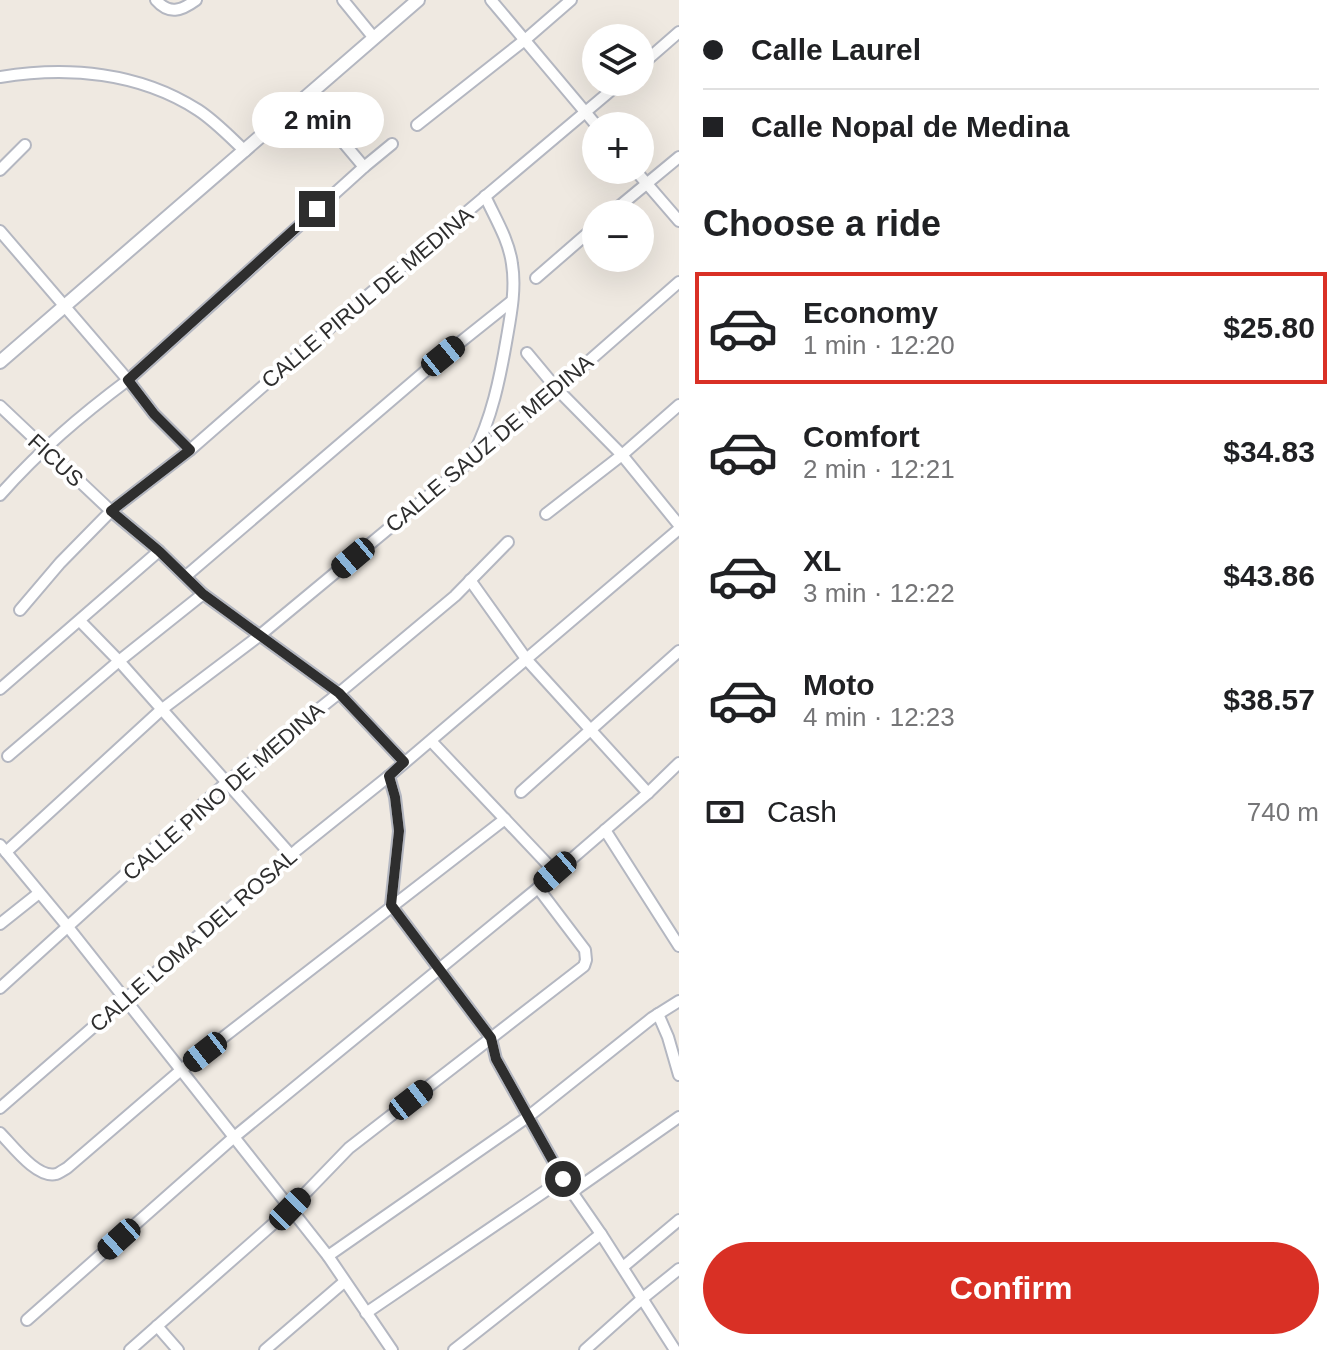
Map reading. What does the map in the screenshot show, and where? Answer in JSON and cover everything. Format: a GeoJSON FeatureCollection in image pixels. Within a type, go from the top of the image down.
{"type":"FeatureCollection","features":[{"type":"Feature","properties":{"kind":"street"},"geometry":{"type":"LineString","coordinates":[[156,0],[171,11],[184,8],[196,0]]}},
{"type":"Feature","properties":{"kind":"street"},"geometry":{"type":"LineString","coordinates":[[343,0],[374,38]]}},
{"type":"Feature","properties":{"kind":"street"},"geometry":{"type":"LineString","coordinates":[[0,362],[418,0]]}},
{"type":"Feature","properties":{"kind":"street"},"geometry":{"type":"LineString","coordinates":[[491,0],[585,112]]}},
{"type":"Feature","properties":{"kind":"street"},"geometry":{"type":"LineString","coordinates":[[417,125],[571,0]]}},
{"type":"Feature","properties":{"kind":"street"},"geometry":{"type":"LineString","coordinates":[[654,54],[679,32]]}},
{"type":"Feature","properties":{"kind":"street"},"geometry":{"type":"LineString","coordinates":[[0,77],[66,71],[140,83],[166,92],[200,112],[245,151]]}},
{"type":"Feature","properties":{"kind":"street","name":"CALLE PIRUL DE MEDINA"},"geometry":{"type":"LineString","coordinates":[[585,112],[604,96]]}},
{"type":"Feature","properties":{"kind":"street"},"geometry":{"type":"LineString","coordinates":[[306,98],[364,167]]}},
{"type":"Feature","properties":{"kind":"street","name":"CALLE PIRUL DE MEDINA"},"geometry":{"type":"LineString","coordinates":[[20,610],[111,511],[190,450],[582,115]]}},
{"type":"Feature","properties":{"kind":"street"},"geometry":{"type":"LineString","coordinates":[[0,495],[44,448],[128,380],[392,144]]}},
{"type":"Feature","properties":{"kind":"street"},"geometry":{"type":"LineString","coordinates":[[0,170],[25,145]]}},
{"type":"Feature","properties":{"kind":"street"},"geometry":{"type":"LineString","coordinates":[[654,177],[679,157]]}},
{"type":"Feature","properties":{"kind":"street"},"geometry":{"type":"LineString","coordinates":[[627,200],[646,184]]}},
{"type":"Feature","properties":{"kind":"street"},"geometry":{"type":"LineString","coordinates":[[648,184],[679,221]]}},
{"type":"Feature","properties":{"kind":"street"},"geometry":{"type":"LineString","coordinates":[[470,460],[495,398],[514,281],[509,250],[485,196]]}},
{"type":"Feature","properties":{"kind":"street"},"geometry":{"type":"LineString","coordinates":[[0,231],[154,414],[190,450]]}},
{"type":"Feature","properties":{"kind":"street"},"geometry":{"type":"LineString","coordinates":[[536,278],[582,238]]}},
{"type":"Feature","properties":{"kind":"street","name":"CALLE SAUZ DE MEDINA"},"geometry":{"type":"LineString","coordinates":[[3,848],[161,710],[259,636],[557,389],[679,282]]}},
{"type":"Feature","properties":{"kind":"street"},"geometry":{"type":"LineString","coordinates":[[186,576],[443,356],[512,301]]}},
{"type":"Feature","properties":{"kind":"street"},"geometry":{"type":"LineString","coordinates":[[527,353],[557,389],[622,455],[679,527]]}},
{"type":"Feature","properties":{"kind":"street"},"geometry":{"type":"LineString","coordinates":[[546,514],[622,455],[679,405]]}},
{"type":"Feature","properties":{"kind":"street","name":"FICUS"},"geometry":{"type":"LineString","coordinates":[[0,406],[203,594],[339,693],[404,762]]}},
{"type":"Feature","properties":{"kind":"street","name":"CALLE LOMA DEL ROSAL"},"geometry":{"type":"LineString","coordinates":[[0,1108],[291,855],[527,660],[679,527]]}},
{"type":"Feature","properties":{"kind":"street","name":"CALLE PINO DE MEDINA"},"geometry":{"type":"LineString","coordinates":[[0,988],[226,783],[455,596],[508,542]]}},
{"type":"Feature","properties":{"kind":"street"},"geometry":{"type":"LineString","coordinates":[[0,689],[159,551]]}},
{"type":"Feature","properties":{"kind":"street"},"geometry":{"type":"LineString","coordinates":[[470,580],[527,660],[648,793]]}},
{"type":"Feature","properties":{"kind":"street"},"geometry":{"type":"LineString","coordinates":[[8,756],[203,594]]}},
{"type":"Feature","properties":{"kind":"street"},"geometry":{"type":"LineString","coordinates":[[80,621],[291,855]]}},
{"type":"Feature","properties":{"kind":"street"},"geometry":{"type":"LineString","coordinates":[[521,792],[679,651]]}},
{"type":"Feature","properties":{"kind":"street"},"geometry":{"type":"LineString","coordinates":[[431,741],[555,872]]}},
{"type":"Feature","properties":{"kind":"street"},"geometry":{"type":"LineString","coordinates":[[27,1320],[233,1138],[538,888],[679,763]]}},
{"type":"Feature","properties":{"kind":"street"},"geometry":{"type":"LineString","coordinates":[[389,776],[399,831],[391,905],[491,1038],[496,1059],[563,1179],[675,1350]]}},
{"type":"Feature","properties":{"kind":"street"},"geometry":{"type":"LineString","coordinates":[[0,1133],[35,1169],[44,1174],[57,1174],[67,1168],[181,1070],[505,819]]}},
{"type":"Feature","properties":{"kind":"street"},"geometry":{"type":"LineString","coordinates":[[605,830],[679,946]]}},
{"type":"Feature","properties":{"kind":"street"},"geometry":{"type":"LineString","coordinates":[[3,848],[328,1256],[392,1350]]}},
{"type":"Feature","properties":{"kind":"street"},"geometry":{"type":"LineString","coordinates":[[130,1350],[290,1209],[349,1148],[584,966],[585,950],[538,888]]}},
{"type":"Feature","properties":{"kind":"street"},"geometry":{"type":"LineString","coordinates":[[0,924],[39,893]]}},
{"type":"Feature","properties":{"kind":"street"},"geometry":{"type":"LineString","coordinates":[[328,1256],[529,1116],[658,1014],[679,1001]]}},
{"type":"Feature","properties":{"kind":"street"},"geometry":{"type":"LineString","coordinates":[[658,1014],[679,1075]]}},
{"type":"Feature","properties":{"kind":"street"},"geometry":{"type":"LineString","coordinates":[[572,1192],[679,1117]]}},
{"type":"Feature","properties":{"kind":"street"},"geometry":{"type":"LineString","coordinates":[[366,1313],[563,1179]]}},
{"type":"Feature","properties":{"kind":"street"},"geometry":{"type":"LineString","coordinates":[[623,1267],[679,1220]]}},
{"type":"Feature","properties":{"kind":"street"},"geometry":{"type":"LineString","coordinates":[[454,1350],[601,1234]]}},
{"type":"Feature","properties":{"kind":"street"},"geometry":{"type":"LineString","coordinates":[[585,1350],[679,1269]]}},
{"type":"Feature","properties":{"kind":"street"},"geometry":{"type":"LineString","coordinates":[[265,1350],[344,1282]]}},
{"type":"Feature","properties":{"kind":"street"},"geometry":{"type":"LineString","coordinates":[[157,1326],[178,1350]]}},
{"type":"Feature","properties":{"kind":"route"},"geometry":{"type":"LineString","coordinates":[[317,209],[128,380],[154,414],[190,450],[111,511],[159,551],[203,594],[339,693],[404,762],[389,776],[399,831],[391,905],[491,1038],[496,1059],[563,1179]]}}]}
